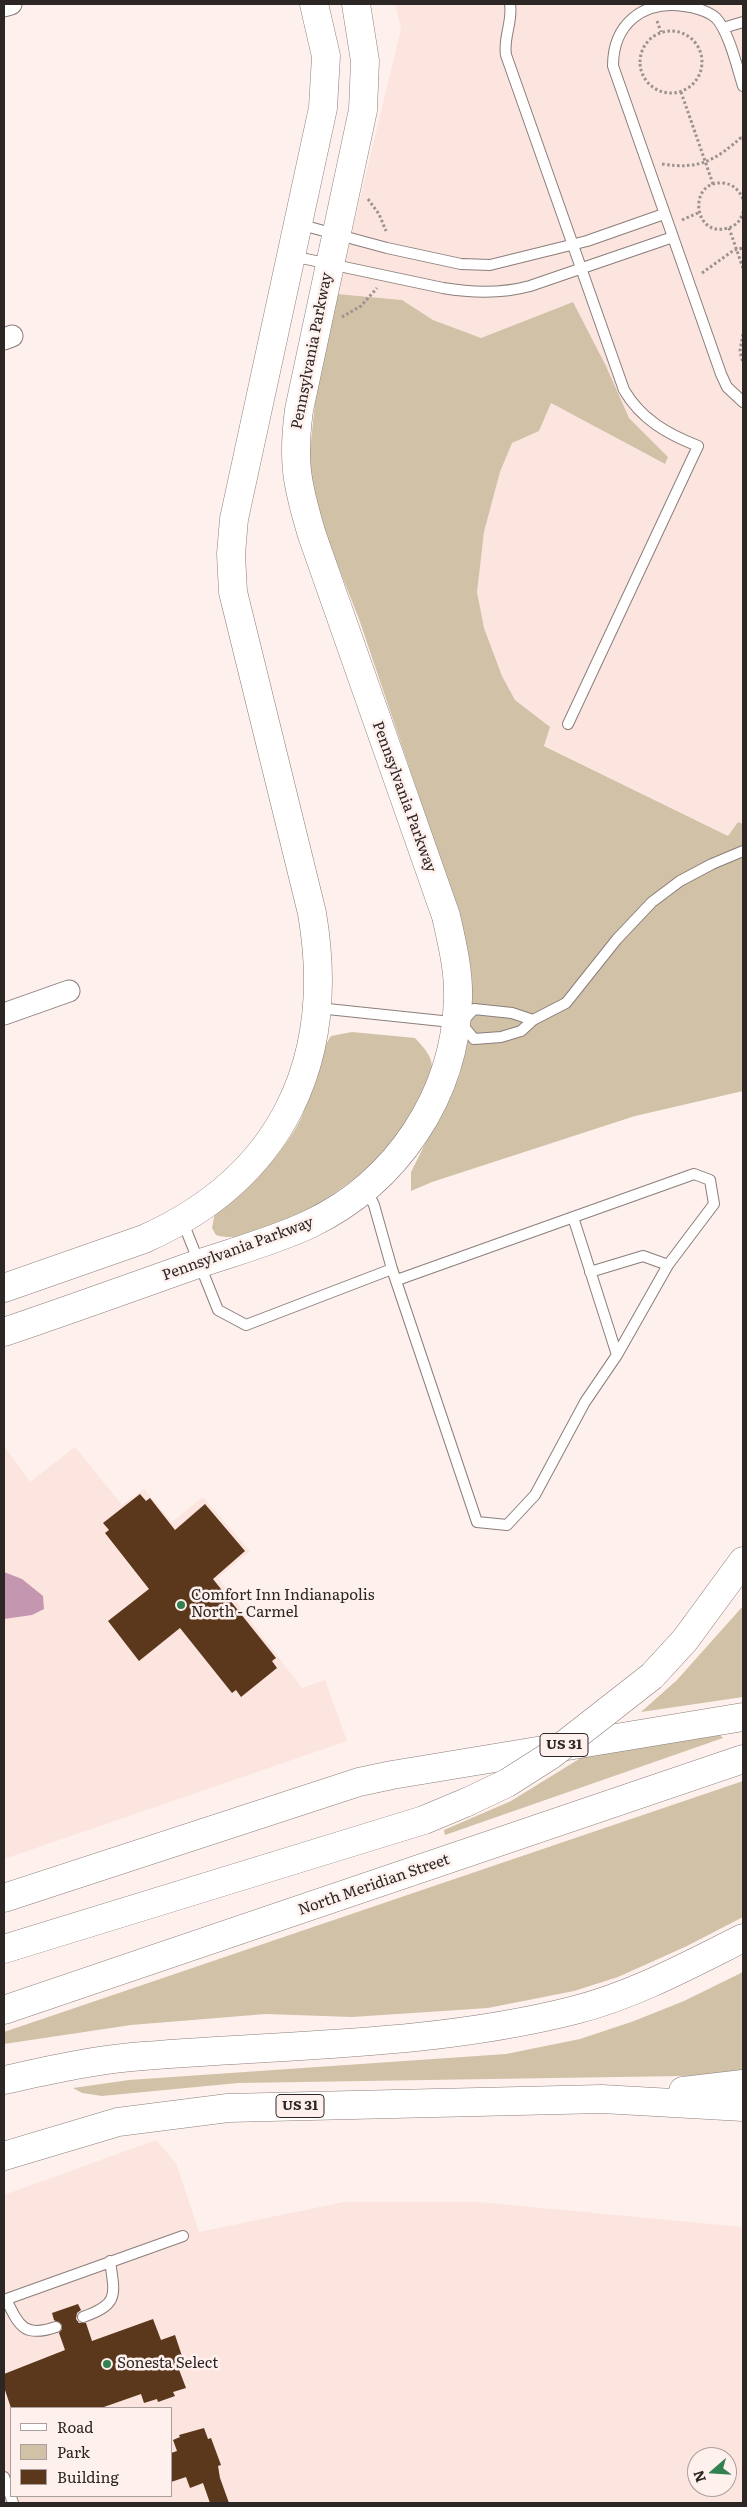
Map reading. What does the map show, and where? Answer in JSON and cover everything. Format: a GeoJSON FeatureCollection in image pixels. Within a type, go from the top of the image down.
{"type":"FeatureCollection","features":[{"type":"Feature","properties":{"kind":"main road"},"geometry":{"type":"LineString","coordinates":[[4,1288],[144,1239],[182,1219],[211,1200],[234,1181],[257,1158],[276,1132],[300,1086],[315,1031],[318,1008],[319,953],[312,912],[233,592],[231,567],[234,519],[325,90],[326,56],[314,4]]}},
{"type":"Feature","properties":{"kind":"main road","name":"Pennsylvania Parkway"},"geometry":{"type":"LineString","coordinates":[[4,1332],[310,1224],[344,1204],[366,1188],[400,1154],[421,1126],[441,1082],[459,1023],[457,976],[446,916],[312,535],[298,485],[294,440],[299,410],[363,110],[365,61],[356,4]]}},
{"type":"Feature","properties":{"kind":"main road","name":"US 31"},"geometry":{"type":"LineString","coordinates":[[4,1949],[424,1820],[507,1783],[551,1755],[652,1676],[685,1640],[743,1561]]}},
{"type":"Feature","properties":{"kind":"main road"},"geometry":{"type":"LineString","coordinates":[[4,1898],[359,1782],[408,1772],[743,1717]]}},
{"type":"Feature","properties":{"kind":"main road","name":"North Meridian Street"},"geometry":{"type":"LineString","coordinates":[[4,2010],[743,1759]]}},
{"type":"Feature","properties":{"kind":"main road"},"geometry":{"type":"LineString","coordinates":[[4,2080],[64,2067],[131,2058],[346,2044],[515,2023],[576,2009],[639,1988],[743,1938]]}},
{"type":"Feature","properties":{"kind":"main road","name":"US 31"},"geometry":{"type":"LineString","coordinates":[[4,2156],[118,2122],[228,2108],[602,2100],[743,2084]]}},
{"type":"Feature","properties":{"kind":"main road"},"geometry":{"type":"LineString","coordinates":[[602,2100],[743,2107]]}},
{"type":"Feature","properties":{"kind":"street"},"geometry":{"type":"LineString","coordinates":[[4,6],[10,4]]}},
{"type":"Feature","properties":{"kind":"street"},"geometry":{"type":"LineString","coordinates":[[4,1014],[69,991]]}},
{"type":"Feature","properties":{"kind":"lane"},"geometry":{"type":"LineString","coordinates":[[510,4],[511,17],[504,45],[506,55],[624,390],[632,403],[653,424],[680,439],[698,446],[568,724]]}},
{"type":"Feature","properties":{"kind":"lane"},"geometry":{"type":"LineString","coordinates":[[743,86],[723,28],[715,18],[692,7],[651,6],[631,20],[617,41],[613,66],[664,214],[720,374],[727,387],[743,402]]}},
{"type":"Feature","properties":{"kind":"lane"},"geometry":{"type":"LineString","coordinates":[[723,28],[743,22]]}},
{"type":"Feature","properties":{"kind":"lane"},"geometry":{"type":"LineString","coordinates":[[298,224],[335,236],[476,266],[504,264],[664,214]]}},
{"type":"Feature","properties":{"kind":"lane"},"geometry":{"type":"LineString","coordinates":[[291,256],[467,292],[510,291],[673,237]]}},
{"type":"Feature","properties":{"kind":"lane"},"geometry":{"type":"LineString","coordinates":[[318,1008],[459,1023],[474,1039],[486,1039],[521,1031],[533,1020],[566,1002],[623,932],[666,890],[712,864],[743,851]]}},
{"type":"Feature","properties":{"kind":"lane"},"geometry":{"type":"LineString","coordinates":[[459,1023],[474,1009],[512,1013],[533,1020]]}},
{"type":"Feature","properties":{"kind":"lane"},"geometry":{"type":"LineString","coordinates":[[366,1188],[374,1205],[392,1269],[477,1522],[507,1525],[535,1494],[586,1402],[617,1355],[668,1265],[714,1204],[710,1180],[694,1174],[396,1280]]}},
{"type":"Feature","properties":{"kind":"lane"},"geometry":{"type":"LineString","coordinates":[[573,1217],[617,1355]]}},
{"type":"Feature","properties":{"kind":"lane"},"geometry":{"type":"LineString","coordinates":[[182,1219],[218,1310],[246,1325],[392,1269]]}},
{"type":"Feature","properties":{"kind":"lane"},"geometry":{"type":"LineString","coordinates":[[590,1272],[643,1256],[668,1265]]}},
{"type":"Feature","properties":{"kind":"lane"},"geometry":{"type":"LineString","coordinates":[[56,2327],[37,2332],[26,2329],[16,2319],[5,2299],[183,2236]]}},
{"type":"Feature","properties":{"kind":"lane"},"geometry":{"type":"LineString","coordinates":[[83,2317],[102,2310],[112,2300],[114,2290],[110,2261]]}},
{"type":"Feature","properties":{"kind":"lane"},"geometry":{"type":"LineString","coordinates":[[4,2477],[10,2494]]}},
{"type":"Feature","properties":{"kind":"path"},"geometry":{"type":"LineString","coordinates":[[671,30],[682,32],[692,38],[700,52],[702,68],[698,78],[682,92],[667,93],[653,88],[641,72],[641,53],[652,37],[661,32],[671,30]]}},
{"type":"Feature","properties":{"kind":"path"},"geometry":{"type":"LineString","coordinates":[[682,92],[714,184]]}},
{"type":"Feature","properties":{"kind":"path"},"geometry":{"type":"LineString","coordinates":[[662,172],[659,164],[700,165],[706,163],[743,137]]}},
{"type":"Feature","properties":{"kind":"path"},"geometry":{"type":"LineString","coordinates":[[743,199],[735,187],[728,184],[714,184],[702,192],[698,199],[698,213],[708,226],[716,229],[730,228],[738,222],[743,212]]}},
{"type":"Feature","properties":{"kind":"path"},"geometry":{"type":"LineString","coordinates":[[679,221],[698,213]]}},
{"type":"Feature","properties":{"kind":"path"},"geometry":{"type":"LineString","coordinates":[[730,228],[743,268]]}},
{"type":"Feature","properties":{"kind":"path"},"geometry":{"type":"LineString","coordinates":[[698,276],[737,249],[743,248]]}},
{"type":"Feature","properties":{"kind":"path"},"geometry":{"type":"LineString","coordinates":[[339,319],[362,306],[373,294],[380,282]]}},
{"type":"Feature","properties":{"kind":"path"},"geometry":{"type":"LineString","coordinates":[[743,334],[740,351],[743,363]]}},
{"type":"Feature","properties":{"kind":"shaded area"},"geometry":{"type":"Polygon","coordinates":[[[395,4],[743,4],[743,824],[738,822],[728,836],[544,745],[550,727],[515,700],[502,676],[484,628],[477,592],[478,580],[484,532],[500,472],[512,443],[539,431],[551,403],[664,464],[668,457],[629,418],[606,366],[573,302],[481,338],[433,320],[402,300],[337,294],[401,29],[395,4]]]}},
{"type":"Feature","properties":{"kind":"shaded area"},"geometry":{"type":"Polygon","coordinates":[[[4,1446],[30,1482],[75,1447],[122,1505],[144,1489],[172,1522],[203,1497],[250,1551],[218,1578],[302,1688],[325,1680],[347,1741],[4,1859],[4,1446]]]}},
{"type":"Feature","properties":{"kind":"shaded area"},"geometry":{"type":"Polygon","coordinates":[[[4,1572],[22,1579],[43,1596],[44,1609],[32,1615],[4,1619],[4,1572]]]}},
{"type":"Feature","properties":{"kind":"shaded area"},"geometry":{"type":"Polygon","coordinates":[[[156,2140],[176,2163],[199,2232],[344,2202],[478,2202],[743,2227],[743,2503],[4,2503],[4,2195],[156,2140]]]}},
{"type":"Feature","properties":{"kind":"green space"},"geometry":{"type":"Polygon","coordinates":[[[337,294],[402,300],[433,320],[481,338],[573,302],[606,366],[629,418],[668,457],[665,464],[551,403],[539,431],[512,443],[500,472],[484,532],[477,592],[484,628],[502,676],[515,700],[550,727],[544,746],[728,836],[738,822],[743,824],[743,1091],[635,1116],[432,1182],[411,1191],[411,1172],[460,1074],[468,953],[451,891],[359,619],[311,498],[307,479],[316,394],[337,294]]]}},
{"type":"Feature","properties":{"kind":"green space"},"geometry":{"type":"Polygon","coordinates":[[[352,1032],[415,1038],[426,1051],[432,1063],[429,1082],[398,1138],[375,1161],[333,1194],[283,1223],[259,1232],[236,1237],[216,1235],[212,1228],[215,1212],[240,1193],[264,1169],[295,1130],[306,1106],[321,1055],[331,1036],[352,1032]]]}},
{"type":"Feature","properties":{"kind":"green space"},"geometry":{"type":"Polygon","coordinates":[[[743,1606],[743,1697],[641,1712],[677,1680],[743,1606]]]}},
{"type":"Feature","properties":{"kind":"green space"},"geometry":{"type":"Polygon","coordinates":[[[720,1735],[723,1738],[445,1835],[444,1830],[511,1801],[584,1756],[720,1735]]]}},
{"type":"Feature","properties":{"kind":"green space"},"geometry":{"type":"Polygon","coordinates":[[[743,1781],[743,1917],[687,1946],[618,1977],[574,1991],[488,2008],[352,2017],[266,2014],[131,2025],[4,2044],[4,2032],[743,1781]]]}},
{"type":"Feature","properties":{"kind":"green space"},"geometry":{"type":"Polygon","coordinates":[[[743,1972],[743,2075],[238,2083],[102,2096],[82,2093],[73,2088],[129,2080],[506,2054],[580,2039],[634,2021],[684,2001],[743,1972]]]}},
{"type":"Feature","properties":{"kind":"building","name":"Comfort Inn Indianapolis North - Carmel"},"geometry":{"type":"Polygon","coordinates":[[[140,1494],[146,1501],[150,1498],[175,1530],[205,1504],[245,1551],[213,1579],[276,1658],[272,1661],[277,1668],[241,1697],[236,1690],[232,1693],[180,1628],[139,1661],[108,1621],[149,1589],[105,1533],[109,1530],[103,1523],[140,1494]]]}},
{"type":"Feature","properties":{"kind":"building","name":"Sonesta Select"},"geometry":{"type":"Polygon","coordinates":[[[78,2304],[81,2310],[77,2313],[76,2319],[79,2323],[86,2323],[92,2341],[153,2319],[161,2340],[175,2335],[185,2365],[178,2367],[186,2388],[173,2392],[175,2396],[158,2402],[157,2399],[144,2403],[141,2394],[104,2407],[11,2407],[4,2387],[4,2374],[65,2350],[59,2333],[62,2325],[54,2320],[52,2313],[78,2304]]]}},
{"type":"Feature","properties":{"kind":"building"},"geometry":{"type":"Polygon","coordinates":[[[204,2428],[208,2439],[211,2438],[221,2465],[218,2466],[220,2478],[229,2503],[210,2503],[203,2483],[190,2488],[186,2477],[172,2482],[172,2453],[177,2451],[173,2440],[180,2437],[179,2435],[204,2428]]]}},
{"type":"Feature","properties":{"kind":"place","name":"Comfort Inn Indianapolis North - Carmel"},"geometry":{"type":"Point","coordinates":[181,1605]}},
{"type":"Feature","properties":{"kind":"place","name":"Sonesta Select"},"geometry":{"type":"Point","coordinates":[107,2364]}}]}
